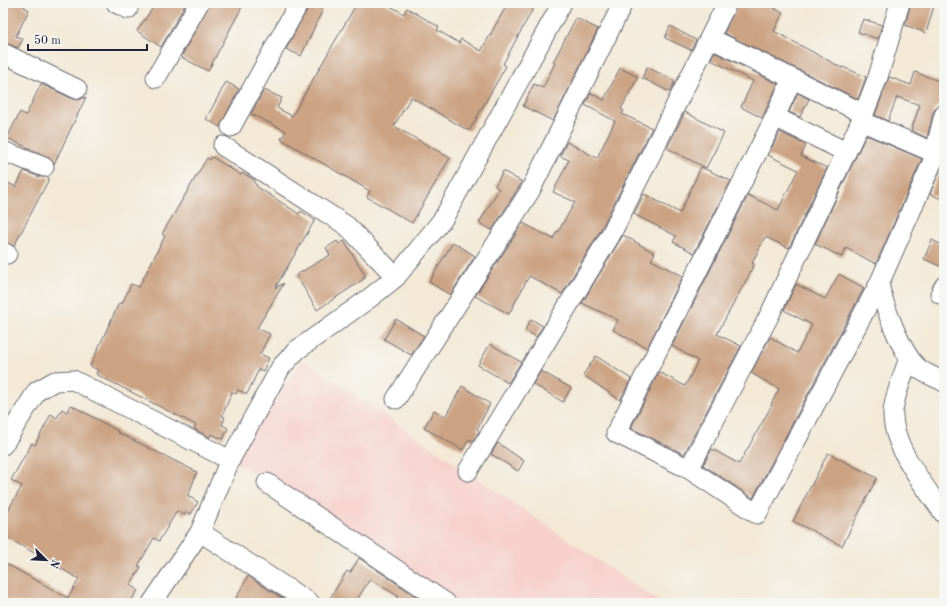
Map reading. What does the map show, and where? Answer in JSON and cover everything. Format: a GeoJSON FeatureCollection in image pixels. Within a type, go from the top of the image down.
{"type":"FeatureCollection","features":[{"type":"Feature","properties":{"kind":"street"},"geometry":{"type":"LineString","coordinates":[[156,78],[199,3]]}},
{"type":"Feature","properties":{"kind":"street"},"geometry":{"type":"LineString","coordinates":[[231,127],[299,3]]}},
{"type":"Feature","properties":{"kind":"street"},"geometry":{"type":"LineString","coordinates":[[152,603],[200,532],[230,460],[281,367],[297,350],[371,297],[396,277],[442,218],[562,3]]}},
{"type":"Feature","properties":{"kind":"street"},"geometry":{"type":"LineString","coordinates":[[396,399],[530,191],[624,3]]}},
{"type":"Feature","properties":{"kind":"street"},"geometry":{"type":"LineString","coordinates":[[468,471],[610,236],[727,3]]}},
{"type":"Feature","properties":{"kind":"street"},"geometry":{"type":"LineString","coordinates":[[689,469],[770,314],[863,117],[878,77],[900,3]]}},
{"type":"Feature","properties":{"kind":"street"},"geometry":{"type":"LineString","coordinates":[[710,38],[935,153]]}},
{"type":"Feature","properties":{"kind":"street"},"geometry":{"type":"LineString","coordinates":[[3,53],[77,89]]}},
{"type":"Feature","properties":{"kind":"street"},"geometry":{"type":"LineString","coordinates":[[792,79],[775,117],[616,433],[689,469],[757,514],[879,284],[932,163],[944,115]]}},
{"type":"Feature","properties":{"kind":"street"},"geometry":{"type":"LineString","coordinates":[[775,117],[846,152]]}},
{"type":"Feature","properties":{"kind":"street"},"geometry":{"type":"LineString","coordinates":[[223,146],[347,226],[396,277]]}},
{"type":"Feature","properties":{"kind":"street"},"geometry":{"type":"LineString","coordinates":[[3,151],[44,167]]}},
{"type":"Feature","properties":{"kind":"street"},"geometry":{"type":"LineString","coordinates":[[879,284],[884,302],[909,358],[918,368],[944,382]]}},
{"type":"Feature","properties":{"kind":"street"},"geometry":{"type":"LineString","coordinates":[[909,358],[893,406],[894,429],[908,461],[944,514]]}},
{"type":"Feature","properties":{"kind":"street"},"geometry":{"type":"LineString","coordinates":[[3,446],[38,391],[55,381],[73,380],[230,460]]}},
{"type":"Feature","properties":{"kind":"street"},"geometry":{"type":"LineString","coordinates":[[167,562],[189,527],[208,485],[220,483]]}},
{"type":"Feature","properties":{"kind":"street"},"geometry":{"type":"LineString","coordinates":[[267,483],[446,603]]}},
{"type":"Feature","properties":{"kind":"street"},"geometry":{"type":"LineString","coordinates":[[200,532],[310,603]]}},
{"type":"Feature","properties":{"kind":"shaded area"},"geometry":{"type":"Polygon","coordinates":[[[303,360],[661,603],[444,603],[234,460],[303,360]]]}},
{"type":"Feature","properties":{"kind":"building"},"geometry":{"type":"Polygon","coordinates":[[[3,3],[26,3],[24,7],[29,10],[16,36],[23,39],[18,48],[3,42],[3,3]]]}},
{"type":"Feature","properties":{"kind":"building"},"geometry":{"type":"Polygon","coordinates":[[[156,3],[186,3],[161,47],[137,31],[156,3]]]}},
{"type":"Feature","properties":{"kind":"building"},"geometry":{"type":"Polygon","coordinates":[[[210,3],[244,3],[208,71],[181,57],[210,3]]]}},
{"type":"Feature","properties":{"kind":"building"},"geometry":{"type":"Polygon","coordinates":[[[357,3],[385,3],[404,14],[407,8],[439,27],[437,30],[459,43],[461,39],[481,51],[508,3],[536,3],[503,64],[506,66],[469,131],[411,97],[394,126],[450,158],[412,223],[367,197],[370,191],[281,139],[286,131],[251,114],[264,90],[282,98],[277,108],[292,116],[357,3]]]}},
{"type":"Feature","properties":{"kind":"building"},"geometry":{"type":"Polygon","coordinates":[[[738,3],[778,3],[775,9],[783,13],[774,31],[842,68],[843,67],[866,77],[858,99],[724,33],[738,3]]]}},
{"type":"Feature","properties":{"kind":"building"},"geometry":{"type":"Polygon","coordinates":[[[911,3],[935,3],[926,33],[905,25],[911,3]]]}},
{"type":"Feature","properties":{"kind":"building"},"geometry":{"type":"Polygon","coordinates":[[[310,4],[323,9],[301,56],[286,49],[310,4]]]}},
{"type":"Feature","properties":{"kind":"building"},"geometry":{"type":"Polygon","coordinates":[[[576,18],[598,29],[553,121],[523,106],[534,84],[543,88],[555,63],[553,62],[576,18]]]}},
{"type":"Feature","properties":{"kind":"building"},"geometry":{"type":"Polygon","coordinates":[[[863,19],[882,25],[878,39],[858,32],[863,19]]]}},
{"type":"Feature","properties":{"kind":"building"},"geometry":{"type":"Polygon","coordinates":[[[670,26],[696,40],[691,50],[665,38],[670,26]]]}},
{"type":"Feature","properties":{"kind":"building"},"geometry":{"type":"Polygon","coordinates":[[[714,52],[778,84],[762,118],[741,107],[753,81],[711,60],[714,52]]]}},
{"type":"Feature","properties":{"kind":"building"},"geometry":{"type":"Polygon","coordinates":[[[647,67],[675,81],[670,92],[642,78],[647,67]]]}},
{"type":"Feature","properties":{"kind":"building"},"geometry":{"type":"Polygon","coordinates":[[[620,68],[638,77],[621,109],[624,111],[622,114],[652,128],[600,231],[562,294],[529,276],[509,314],[475,296],[523,223],[553,239],[557,231],[558,232],[575,202],[553,192],[569,160],[560,156],[567,142],[597,158],[615,121],[585,105],[591,93],[604,100],[620,68]]]}},
{"type":"Feature","properties":{"kind":"building"},"geometry":{"type":"Polygon","coordinates":[[[915,72],[944,83],[944,104],[936,107],[933,112],[927,138],[911,130],[920,105],[897,97],[888,121],[875,115],[889,77],[911,85],[915,72]]]}},
{"type":"Feature","properties":{"kind":"building"},"geometry":{"type":"Polygon","coordinates":[[[226,82],[239,89],[220,127],[206,119],[226,82]]]}},
{"type":"Feature","properties":{"kind":"building"},"geometry":{"type":"Polygon","coordinates":[[[41,84],[73,99],[78,100],[86,97],[54,164],[48,157],[7,138],[20,112],[26,115],[41,84]]]}},
{"type":"Feature","properties":{"kind":"building"},"geometry":{"type":"Polygon","coordinates":[[[798,93],[809,99],[800,117],[789,112],[798,93]]]}},
{"type":"Feature","properties":{"kind":"building"},"geometry":{"type":"Polygon","coordinates":[[[685,112],[724,133],[706,168],[667,148],[685,112]]]}},
{"type":"Feature","properties":{"kind":"building"},"geometry":{"type":"Polygon","coordinates":[[[780,132],[806,145],[801,156],[827,168],[789,248],[765,237],[752,263],[754,264],[748,277],[717,334],[741,346],[684,454],[631,428],[659,372],[685,386],[698,361],[672,346],[748,195],[778,210],[798,170],[768,155],[780,132]]]}},
{"type":"Feature","properties":{"kind":"building"},"geometry":{"type":"Polygon","coordinates":[[[866,135],[922,159],[876,264],[846,248],[842,257],[815,244],[866,135]]]}},
{"type":"Feature","properties":{"kind":"building"},"geometry":{"type":"Polygon","coordinates":[[[212,157],[241,175],[242,173],[255,180],[254,183],[257,185],[256,186],[299,214],[301,211],[315,220],[275,288],[284,283],[257,328],[270,334],[260,354],[269,358],[263,371],[259,369],[247,394],[238,390],[236,394],[232,392],[222,416],[225,417],[222,425],[228,428],[223,439],[211,434],[210,437],[194,429],[196,425],[96,374],[98,370],[90,366],[119,303],[122,304],[131,284],[139,287],[165,236],[162,234],[207,158],[210,160],[212,157]]]}},
{"type":"Feature","properties":{"kind":"building"},"geometry":{"type":"Polygon","coordinates":[[[944,160],[944,200],[930,194],[944,160]]]}},
{"type":"Feature","properties":{"kind":"building"},"geometry":{"type":"Polygon","coordinates":[[[701,167],[731,181],[694,253],[673,242],[676,236],[634,214],[644,194],[680,213],[701,167]]]}},
{"type":"Feature","properties":{"kind":"building"},"geometry":{"type":"Polygon","coordinates":[[[24,171],[40,177],[48,177],[49,179],[14,246],[3,241],[3,180],[16,187],[24,171]]]}},
{"type":"Feature","properties":{"kind":"building"},"geometry":{"type":"Polygon","coordinates":[[[503,171],[522,182],[492,230],[479,223],[499,189],[495,186],[503,171]]]}},
{"type":"Feature","properties":{"kind":"building"},"geometry":{"type":"Polygon","coordinates":[[[623,235],[655,253],[651,260],[683,276],[647,348],[613,330],[618,320],[582,303],[623,235]]]}},
{"type":"Feature","properties":{"kind":"building"},"geometry":{"type":"Polygon","coordinates":[[[932,240],[944,246],[944,268],[924,259],[932,240]]]}},
{"type":"Feature","properties":{"kind":"building"},"geometry":{"type":"Polygon","coordinates":[[[337,241],[339,244],[344,241],[366,276],[363,277],[364,279],[317,310],[296,275],[330,255],[326,248],[337,241]]]}},
{"type":"Feature","properties":{"kind":"building"},"geometry":{"type":"Polygon","coordinates":[[[453,242],[475,256],[450,295],[429,282],[453,242]]]}},
{"type":"Feature","properties":{"kind":"building"},"geometry":{"type":"Polygon","coordinates":[[[839,274],[864,288],[753,498],[703,465],[712,449],[739,464],[772,405],[771,404],[779,389],[751,373],[770,337],[797,353],[812,325],[784,310],[796,284],[825,299],[839,274]]]}},
{"type":"Feature","properties":{"kind":"building"},"geometry":{"type":"Polygon","coordinates":[[[396,319],[424,336],[411,355],[384,339],[396,319]]]}},
{"type":"Feature","properties":{"kind":"building"},"geometry":{"type":"Polygon","coordinates":[[[531,319],[543,326],[536,337],[525,330],[531,319]]]}},
{"type":"Feature","properties":{"kind":"building"},"geometry":{"type":"Polygon","coordinates":[[[490,344],[521,362],[508,383],[478,365],[490,344]]]}},
{"type":"Feature","properties":{"kind":"building"},"geometry":{"type":"Polygon","coordinates":[[[596,356],[631,379],[620,400],[583,375],[596,356]]]}},
{"type":"Feature","properties":{"kind":"building"},"geometry":{"type":"Polygon","coordinates":[[[541,371],[571,388],[563,402],[533,384],[541,371]]]}},
{"type":"Feature","properties":{"kind":"building"},"geometry":{"type":"Polygon","coordinates":[[[462,386],[490,404],[477,429],[479,431],[473,441],[469,439],[463,450],[424,428],[434,410],[445,417],[462,386]]]}},
{"type":"Feature","properties":{"kind":"building"},"geometry":{"type":"Polygon","coordinates":[[[71,405],[118,431],[117,432],[197,472],[188,496],[198,502],[191,514],[186,512],[184,515],[177,511],[159,541],[154,538],[138,566],[141,567],[130,585],[138,590],[130,603],[12,603],[3,598],[3,562],[68,598],[79,579],[3,535],[3,519],[22,486],[11,480],[32,443],[35,445],[51,414],[57,418],[62,409],[67,412],[71,405]]]}},
{"type":"Feature","properties":{"kind":"building"},"geometry":{"type":"Polygon","coordinates":[[[498,443],[524,461],[518,471],[491,454],[498,443]]]}},
{"type":"Feature","properties":{"kind":"building"},"geometry":{"type":"Polygon","coordinates":[[[828,453],[877,478],[842,546],[793,521],[828,453]]]}},
{"type":"Feature","properties":{"kind":"building"},"geometry":{"type":"Polygon","coordinates":[[[359,558],[426,603],[393,603],[398,596],[370,579],[355,603],[327,603],[347,571],[350,573],[359,558]]]}},
{"type":"Feature","properties":{"kind":"building"},"geometry":{"type":"Polygon","coordinates":[[[248,576],[290,603],[245,603],[236,598],[248,576]]]}}]}
